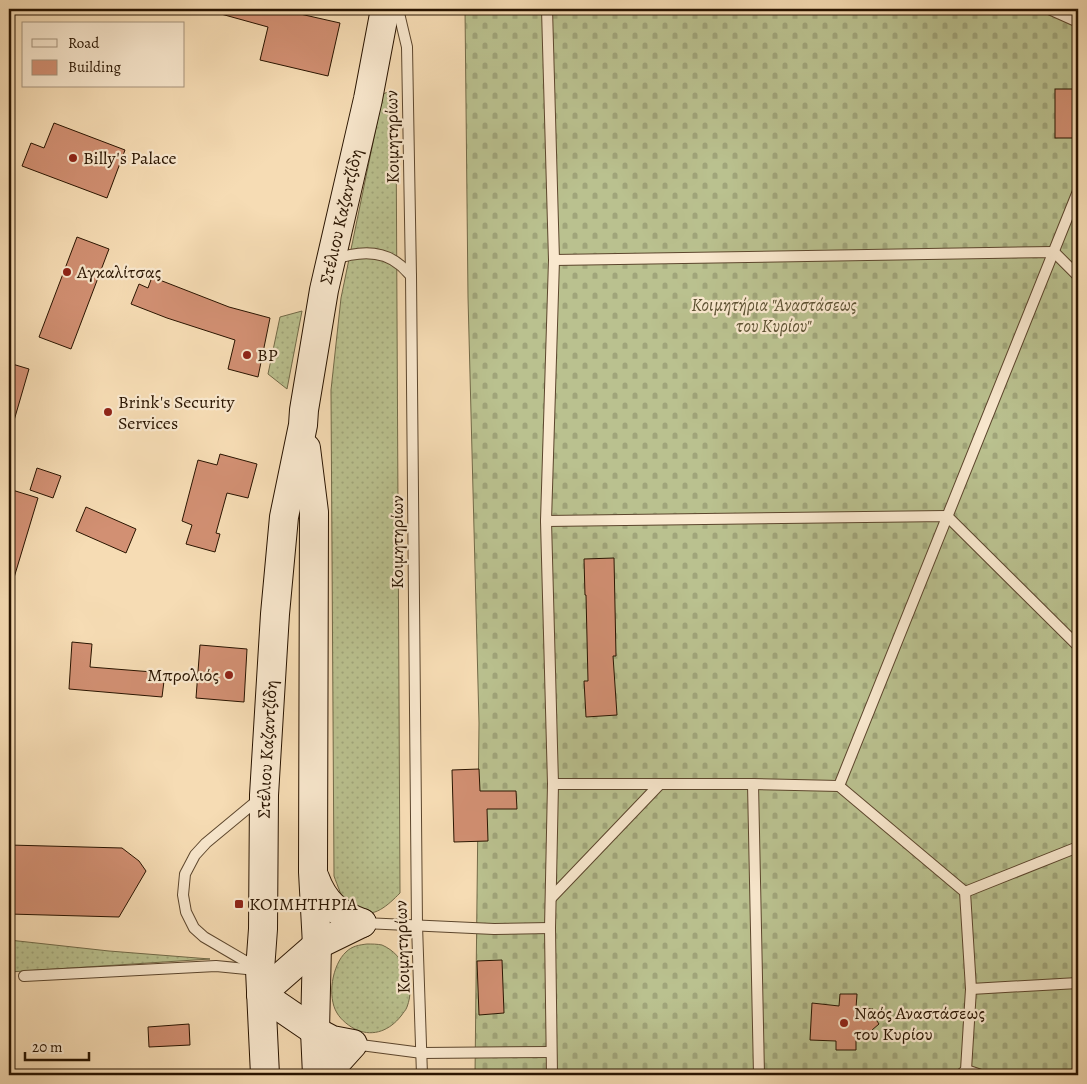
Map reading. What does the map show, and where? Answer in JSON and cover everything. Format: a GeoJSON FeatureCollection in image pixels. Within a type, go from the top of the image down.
{"type":"FeatureCollection","features":[{"type":"Feature","properties":{"kind":"main road","name":"Στέλιου Καζαντζίδη"},"geometry":{"type":"LineString","coordinates":[[265,1075],[260,982],[264,928],[264,795],[275,614],[284,517],[303,425],[323,299],[368,99],[385,9]]}},
{"type":"Feature","properties":{"kind":"main road","name":"Στέλιου Καζαντζίδη"},"geometry":{"type":"LineString","coordinates":[[303,425],[314,512],[313,872],[317,945],[315,1031],[317,1075]]}},
{"type":"Feature","properties":{"kind":"main road"},"geometry":{"type":"LineString","coordinates":[[313,872],[322,894],[330,904],[345,916],[362,923]]}},
{"type":"Feature","properties":{"kind":"main road"},"geometry":{"type":"LineString","coordinates":[[325,1075],[352,1044],[332,1040],[315,1031],[260,982],[317,945],[362,923]]}},
{"type":"Feature","properties":{"kind":"lane","name":"Κοιμητηρίων"},"geometry":{"type":"LineString","coordinates":[[398,9],[407,47],[411,276],[416,925],[422,1075]]}},
{"type":"Feature","properties":{"kind":"lane"},"geometry":{"type":"LineString","coordinates":[[547,9],[554,260],[546,521],[553,784],[550,928],[552,1075]]}},
{"type":"Feature","properties":{"kind":"lane"},"geometry":{"type":"LineString","coordinates":[[1049,9],[1078,22]]}},
{"type":"Feature","properties":{"kind":"lane"},"geometry":{"type":"LineString","coordinates":[[839,786],[1078,191]]}},
{"type":"Feature","properties":{"kind":"lane"},"geometry":{"type":"LineString","coordinates":[[554,260],[1054,252],[1078,276]]}},
{"type":"Feature","properties":{"kind":"lane"},"geometry":{"type":"LineString","coordinates":[[331,261],[360,253],[373,254],[388,257],[411,276]]}},
{"type":"Feature","properties":{"kind":"lane"},"geometry":{"type":"LineString","coordinates":[[546,521],[947,516],[1078,646]]}},
{"type":"Feature","properties":{"kind":"lane"},"geometry":{"type":"LineString","coordinates":[[553,784],[839,786],[965,892],[971,989],[963,1072],[982,1075]]}},
{"type":"Feature","properties":{"kind":"lane"},"geometry":{"type":"LineString","coordinates":[[551,898],[660,784]]}},
{"type":"Feature","properties":{"kind":"lane"},"geometry":{"type":"LineString","coordinates":[[753,784],[759,1075]]}},
{"type":"Feature","properties":{"kind":"lane"},"geometry":{"type":"LineString","coordinates":[[260,982],[194,928],[186,912],[183,895],[185,874],[195,855],[206,843],[264,795]]}},
{"type":"Feature","properties":{"kind":"lane"},"geometry":{"type":"LineString","coordinates":[[965,892],[1078,847]]}},
{"type":"Feature","properties":{"kind":"lane"},"geometry":{"type":"LineString","coordinates":[[362,923],[494,929],[550,928]]}},
{"type":"Feature","properties":{"kind":"lane"},"geometry":{"type":"LineString","coordinates":[[24,976],[216,966],[260,982]]}},
{"type":"Feature","properties":{"kind":"lane"},"geometry":{"type":"LineString","coordinates":[[971,989],[1078,983]]}},
{"type":"Feature","properties":{"kind":"lane"},"geometry":{"type":"LineString","coordinates":[[352,1044],[422,1053],[551,1052]]}},
{"type":"Feature","properties":{"kind":"green space","name":"Κοιμητήρια \"Αναστάσεως του Κυρίου\""},"geometry":{"type":"Polygon","coordinates":[[[465,9],[1078,9],[1078,1075],[475,1075],[479,723],[468,297],[465,9]]]}},
{"type":"Feature","properties":{"kind":"green space"},"geometry":{"type":"Polygon","coordinates":[[[390,91],[394,98],[396,118],[400,893],[380,910],[363,913],[347,905],[334,876],[331,390],[341,298],[383,94],[390,91]]]}},
{"type":"Feature","properties":{"kind":"green space"},"geometry":{"type":"Polygon","coordinates":[[[302,311],[287,389],[268,374],[280,317],[302,311]]]}},
{"type":"Feature","properties":{"kind":"green space"},"geometry":{"type":"Polygon","coordinates":[[[9,940],[109,951],[210,959],[9,972],[9,940]]]}},
{"type":"Feature","properties":{"kind":"green space"},"geometry":{"type":"Polygon","coordinates":[[[367,944],[382,945],[397,956],[406,971],[410,989],[407,1008],[397,1021],[381,1031],[370,1033],[354,1029],[346,1023],[337,1013],[332,999],[334,973],[341,958],[351,948],[367,944]]]}},
{"type":"Feature","properties":{"kind":"building"},"geometry":{"type":"Polygon","coordinates":[[[222,9],[278,9],[340,23],[328,76],[260,60],[268,27],[221,14],[222,9]]]}},
{"type":"Feature","properties":{"kind":"building"},"geometry":{"type":"Polygon","coordinates":[[[1055,89],[1078,89],[1078,138],[1055,138],[1055,89]]]}},
{"type":"Feature","properties":{"kind":"building","name":"Billy's Palace"},"geometry":{"type":"Polygon","coordinates":[[[54,123],[125,150],[107,198],[22,166],[31,143],[44,148],[54,123]]]}},
{"type":"Feature","properties":{"kind":"building"},"geometry":{"type":"Polygon","coordinates":[[[77,237],[109,249],[71,349],[39,337],[77,237]]]}},
{"type":"Feature","properties":{"kind":"building"},"geometry":{"type":"Polygon","coordinates":[[[152,277],[229,307],[270,318],[258,377],[228,369],[235,340],[131,304],[139,284],[148,288],[152,277]]]}},
{"type":"Feature","properties":{"kind":"building"},"geometry":{"type":"Polygon","coordinates":[[[9,363],[29,369],[13,424],[9,423],[9,363]]]}},
{"type":"Feature","properties":{"kind":"building"},"geometry":{"type":"Polygon","coordinates":[[[220,454],[257,464],[248,498],[227,493],[216,533],[220,534],[215,552],[186,544],[192,525],[182,521],[198,460],[217,465],[220,454]]]}},
{"type":"Feature","properties":{"kind":"building"},"geometry":{"type":"Polygon","coordinates":[[[37,468],[61,476],[53,498],[30,490],[37,468]]]}},
{"type":"Feature","properties":{"kind":"building"},"geometry":{"type":"Polygon","coordinates":[[[9,489],[38,498],[13,581],[9,581],[9,489]]]}},
{"type":"Feature","properties":{"kind":"building"},"geometry":{"type":"Polygon","coordinates":[[[86,507],[136,529],[126,553],[76,531],[86,507]]]}},
{"type":"Feature","properties":{"kind":"building"},"geometry":{"type":"Polygon","coordinates":[[[614,558],[616,656],[613,656],[617,715],[586,717],[584,681],[588,681],[584,559],[614,558]]]}},
{"type":"Feature","properties":{"kind":"building"},"geometry":{"type":"Polygon","coordinates":[[[72,642],[92,644],[90,667],[165,673],[162,697],[69,689],[72,642]]]}},
{"type":"Feature","properties":{"kind":"building"},"geometry":{"type":"Polygon","coordinates":[[[200,645],[247,649],[244,702],[196,698],[200,645]]]}},
{"type":"Feature","properties":{"kind":"building"},"geometry":{"type":"Polygon","coordinates":[[[479,769],[480,791],[516,791],[517,809],[487,809],[488,841],[454,842],[452,770],[479,769]]]}},
{"type":"Feature","properties":{"kind":"building"},"geometry":{"type":"Polygon","coordinates":[[[9,845],[122,848],[139,861],[146,871],[119,917],[9,914],[9,845]]]}},
{"type":"Feature","properties":{"kind":"building"},"geometry":{"type":"Polygon","coordinates":[[[502,960],[504,1013],[479,1015],[477,961],[502,960]]]}},
{"type":"Feature","properties":{"kind":"building","name":"Ναός Αναστάσεως του Κυρίου"},"geometry":{"type":"Polygon","coordinates":[[[840,994],[857,994],[856,1008],[873,1009],[873,1015],[879,1024],[872,1030],[872,1037],[856,1036],[856,1050],[836,1050],[836,1041],[810,1040],[812,1003],[839,1006],[840,994]]]}},
{"type":"Feature","properties":{"kind":"building"},"geometry":{"type":"Polygon","coordinates":[[[189,1024],[190,1045],[149,1047],[148,1027],[189,1024]]]}},
{"type":"Feature","properties":{"kind":"place","name":"Billy's Palace"},"geometry":{"type":"Point","coordinates":[73,158]}},
{"type":"Feature","properties":{"kind":"place","name":"Αγκαλίτσας"},"geometry":{"type":"Point","coordinates":[67,272]}},
{"type":"Feature","properties":{"kind":"place","name":"BP"},"geometry":{"type":"Point","coordinates":[247,355]}},
{"type":"Feature","properties":{"kind":"place","name":"Brink's Security Services"},"geometry":{"type":"Point","coordinates":[108,412]}},
{"type":"Feature","properties":{"kind":"place","name":"Μπρολιός"},"geometry":{"type":"Point","coordinates":[229,675]}},
{"type":"Feature","properties":{"kind":"place","name":"ΚΟΙΜΗΤΗΡΙΑ"},"geometry":{"type":"Point","coordinates":[239,904]}},
{"type":"Feature","properties":{"kind":"place","name":"Ναός Αναστάσεως του Κυρίου"},"geometry":{"type":"Point","coordinates":[844,1023]}}]}
